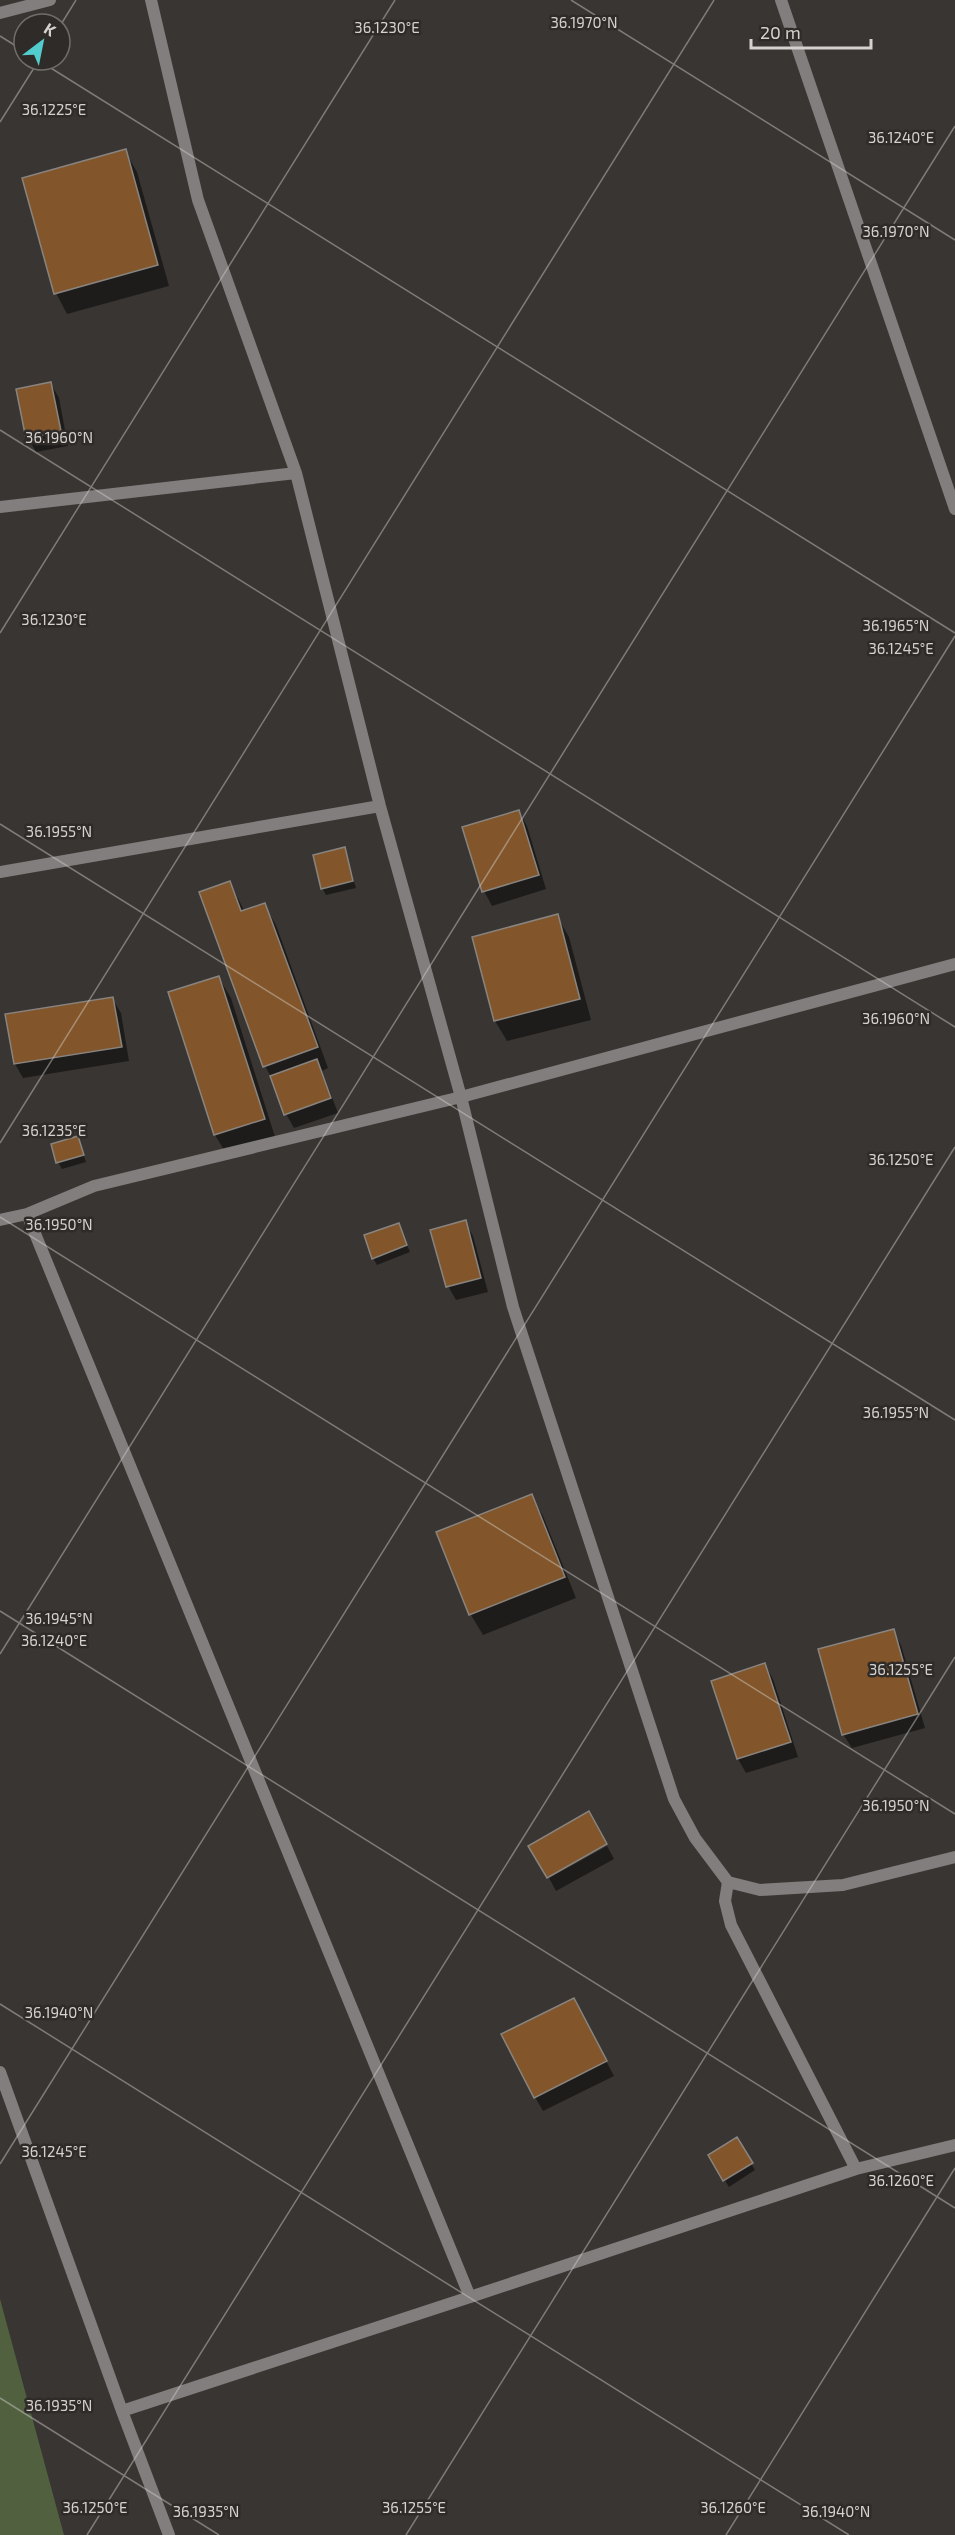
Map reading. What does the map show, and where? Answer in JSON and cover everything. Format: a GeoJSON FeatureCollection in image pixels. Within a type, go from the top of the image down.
{"type":"FeatureCollection","features":[{"type":"Feature","properties":{"kind":"street"},"geometry":{"type":"LineString","coordinates":[[0,14],[50,0]]}},
{"type":"Feature","properties":{"kind":"street"},"geometry":{"type":"LineString","coordinates":[[151,0],[198,200],[296,473],[380,806],[461,1097],[513,1307],[674,1799],[695,1838],[728,1882],[760,1890],[843,1885],[955,1857]]}},
{"type":"Feature","properties":{"kind":"street"},"geometry":{"type":"LineString","coordinates":[[781,0],[955,509]]}},
{"type":"Feature","properties":{"kind":"street"},"geometry":{"type":"LineString","coordinates":[[0,507],[296,473]]}},
{"type":"Feature","properties":{"kind":"street"},"geometry":{"type":"LineString","coordinates":[[0,872],[380,806]]}},
{"type":"Feature","properties":{"kind":"street"},"geometry":{"type":"LineString","coordinates":[[0,1220],[27,1214],[94,1186],[461,1097],[955,964]]}},
{"type":"Feature","properties":{"kind":"street"},"geometry":{"type":"LineString","coordinates":[[27,1214],[470,2296]]}},
{"type":"Feature","properties":{"kind":"street"},"geometry":{"type":"LineString","coordinates":[[728,1882],[725,1901],[731,1925],[856,2169]]}},
{"type":"Feature","properties":{"kind":"street"},"geometry":{"type":"LineString","coordinates":[[0,2073],[169,2535]]}},
{"type":"Feature","properties":{"kind":"street"},"geometry":{"type":"LineString","coordinates":[[122,2411],[856,2169],[955,2145]]}},
{"type":"Feature","properties":{"kind":"green space"},"geometry":{"type":"Polygon","coordinates":[[[0,2299],[64,2535],[0,2535],[0,2299]]]}},
{"type":"Feature","properties":{"kind":"building"},"geometry":{"type":"Polygon","coordinates":[[[126,149],[158,265],[54,294],[22,178],[126,149]]]}},
{"type":"Feature","properties":{"kind":"building"},"geometry":{"type":"Polygon","coordinates":[[[51,382],[61,431],[26,439],[16,389],[51,382]]]}},
{"type":"Feature","properties":{"kind":"building"},"geometry":{"type":"Polygon","coordinates":[[[519,810],[539,875],[482,892],[462,827],[519,810]]]}},
{"type":"Feature","properties":{"kind":"building"},"geometry":{"type":"Polygon","coordinates":[[[345,847],[353,881],[321,889],[313,855],[345,847]]]}},
{"type":"Feature","properties":{"kind":"building"},"geometry":{"type":"Polygon","coordinates":[[[230,881],[241,911],[265,903],[318,1047],[263,1067],[199,892],[230,881]]]}},
{"type":"Feature","properties":{"kind":"building"},"geometry":{"type":"Polygon","coordinates":[[[558,914],[580,999],[494,1021],[472,937],[558,914]]]}},
{"type":"Feature","properties":{"kind":"building"},"geometry":{"type":"Polygon","coordinates":[[[219,976],[265,1119],[214,1135],[168,992],[219,976]]]}},
{"type":"Feature","properties":{"kind":"building"},"geometry":{"type":"Polygon","coordinates":[[[113,997],[122,1047],[14,1064],[5,1014],[113,997]]]}},
{"type":"Feature","properties":{"kind":"building"},"geometry":{"type":"Polygon","coordinates":[[[317,1059],[331,1098],[284,1115],[270,1076],[317,1059]]]}},
{"type":"Feature","properties":{"kind":"building"},"geometry":{"type":"Polygon","coordinates":[[[78,1136],[84,1155],[56,1163],[51,1144],[78,1136]]]}},
{"type":"Feature","properties":{"kind":"building"},"geometry":{"type":"Polygon","coordinates":[[[466,1220],[481,1278],[446,1287],[430,1230],[466,1220]]]}},
{"type":"Feature","properties":{"kind":"building"},"geometry":{"type":"Polygon","coordinates":[[[399,1223],[407,1245],[372,1259],[364,1235],[399,1223]]]}},
{"type":"Feature","properties":{"kind":"building"},"geometry":{"type":"Polygon","coordinates":[[[532,1494],[565,1577],[469,1615],[436,1532],[532,1494]]]}},
{"type":"Feature","properties":{"kind":"building"},"geometry":{"type":"Polygon","coordinates":[[[894,1629],[918,1714],[842,1735],[818,1649],[894,1629]]]}},
{"type":"Feature","properties":{"kind":"building"},"geometry":{"type":"Polygon","coordinates":[[[765,1663],[791,1742],[737,1759],[711,1681],[765,1663]]]}},
{"type":"Feature","properties":{"kind":"building"},"geometry":{"type":"Polygon","coordinates":[[[589,1811],[607,1844],[547,1878],[528,1846],[589,1811]]]}},
{"type":"Feature","properties":{"kind":"building"},"geometry":{"type":"Polygon","coordinates":[[[574,1998],[607,2061],[534,2098],[501,2034],[574,1998]]]}},
{"type":"Feature","properties":{"kind":"building"},"geometry":{"type":"Polygon","coordinates":[[[737,2137],[753,2163],[723,2181],[708,2155],[737,2137]]]}}]}
